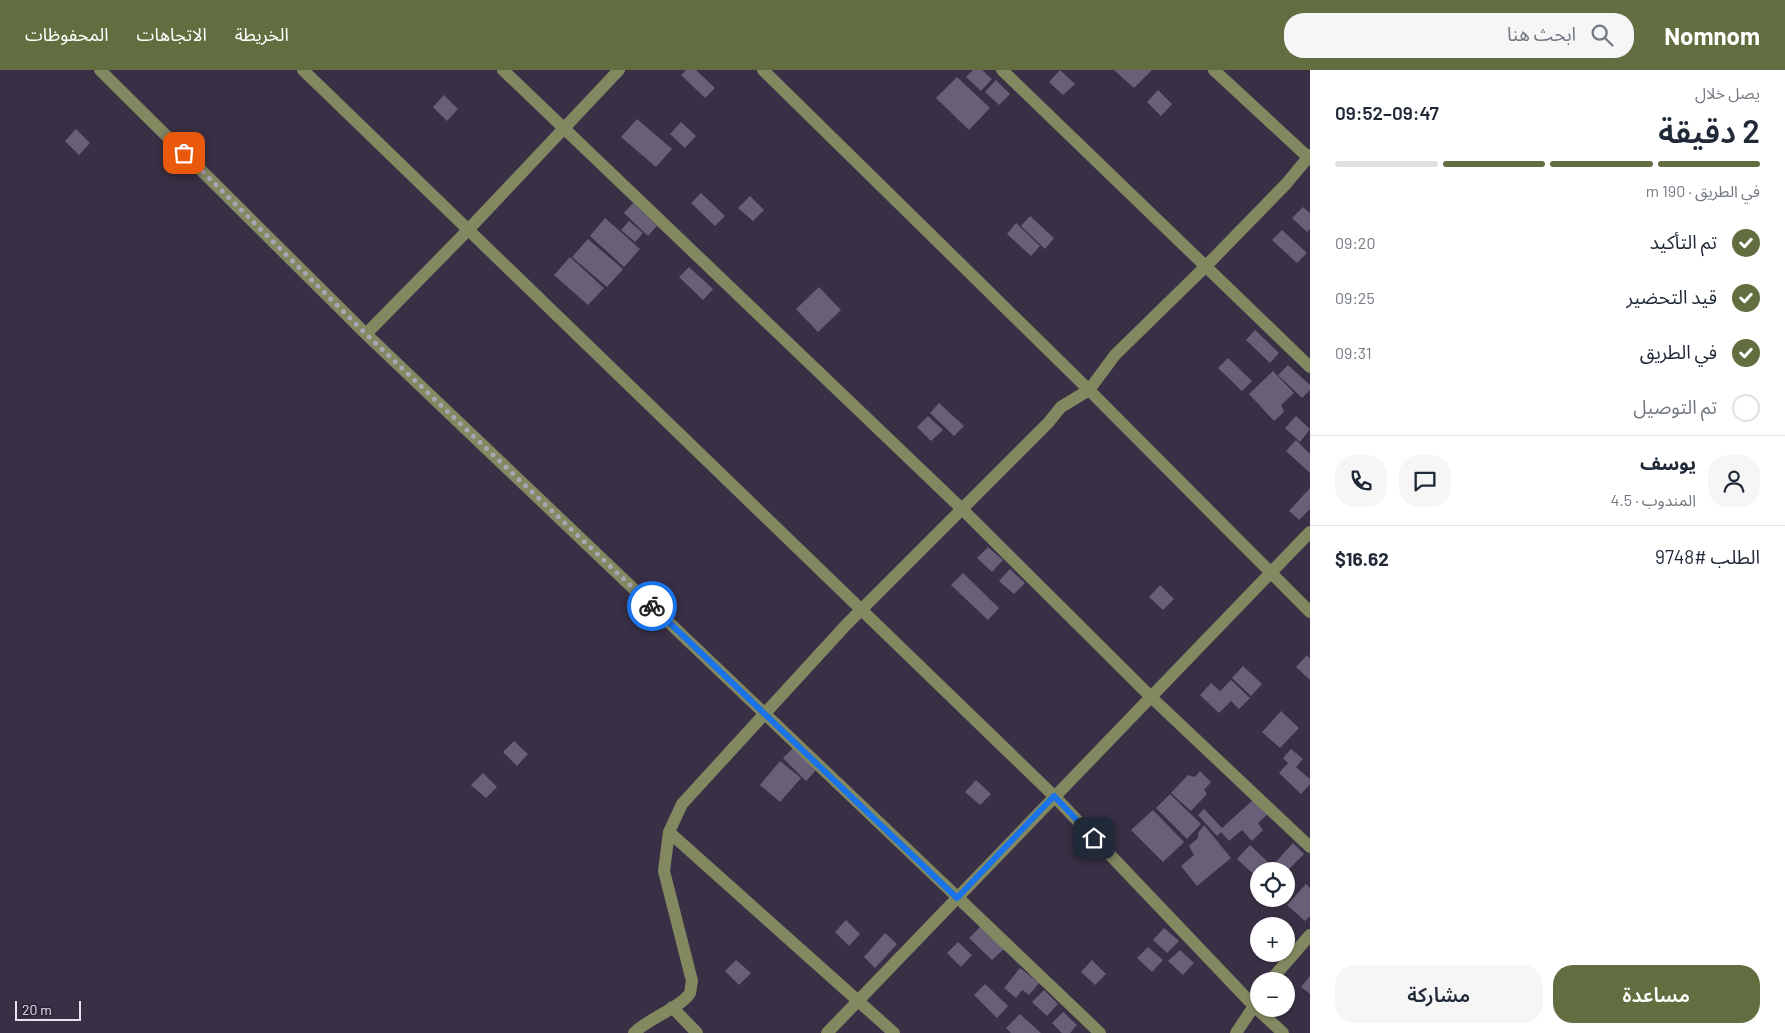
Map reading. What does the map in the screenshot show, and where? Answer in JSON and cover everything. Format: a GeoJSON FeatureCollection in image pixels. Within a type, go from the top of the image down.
{"type":"FeatureCollection","features":[{"type":"Feature","properties":{"kind":"street"},"geometry":{"type":"LineString","coordinates":[[100,70],[366,334],[1100,1033]]}},
{"type":"Feature","properties":{"kind":"street"},"geometry":{"type":"LineString","coordinates":[[303,70],[1054,796],[1250,995]]}},
{"type":"Feature","properties":{"kind":"street"},"geometry":{"type":"LineString","coordinates":[[503,70],[962,509],[1151,697],[1310,846]]}},
{"type":"Feature","properties":{"kind":"street"},"geometry":{"type":"LineString","coordinates":[[366,334],[564,130],[619,70]]}},
{"type":"Feature","properties":{"kind":"street"},"geometry":{"type":"LineString","coordinates":[[763,70],[1089,390],[1310,612]]}},
{"type":"Feature","properties":{"kind":"street"},"geometry":{"type":"LineString","coordinates":[[1002,70],[1310,367]]}},
{"type":"Feature","properties":{"kind":"street"},"geometry":{"type":"LineString","coordinates":[[634,1033],[685,998],[691,991],[692,981],[664,871],[669,832],[682,804],[764,712],[861,610],[1048,423],[1061,407],[1089,390],[1115,356],[1286,184],[1309,156],[1214,70]]}},
{"type":"Feature","properties":{"kind":"street"},"geometry":{"type":"LineString","coordinates":[[827,1033],[1310,532]]}},
{"type":"Feature","properties":{"kind":"street"},"geometry":{"type":"LineString","coordinates":[[669,832],[894,1033]]}},
{"type":"Feature","properties":{"kind":"street"},"geometry":{"type":"LineString","coordinates":[[1278,972],[1310,935]]}},
{"type":"Feature","properties":{"kind":"street"},"geometry":{"type":"LineString","coordinates":[[672,1007],[697,1033]]}},
{"type":"Feature","properties":{"kind":"street"},"geometry":{"type":"LineString","coordinates":[[1236,1033],[1250,1012]]}},
{"type":"Feature","properties":{"kind":"street"},"geometry":{"type":"LineString","coordinates":[[1270,1017],[1283,1033]]}},
{"type":"Feature","properties":{"kind":"building"},"geometry":{"type":"Polygon","coordinates":[[[686,70],[696,70],[715,88],[705,98],[681,75],[686,70]]]}},
{"type":"Feature","properties":{"kind":"building"},"geometry":{"type":"Polygon","coordinates":[[[973,70],[982,70],[992,79],[981,91],[966,77],[973,70]]]}},
{"type":"Feature","properties":{"kind":"building"},"geometry":{"type":"Polygon","coordinates":[[[1060,70],[1075,84],[1063,95],[1049,82],[1060,70]]]}},
{"type":"Feature","properties":{"kind":"building"},"geometry":{"type":"Polygon","coordinates":[[[1114,70],[1152,70],[1134,88],[1114,70]]]}},
{"type":"Feature","properties":{"kind":"building"},"geometry":{"type":"Polygon","coordinates":[[[957,77],[990,108],[969,130],[936,98],[957,77]]]}},
{"type":"Feature","properties":{"kind":"building"},"geometry":{"type":"Polygon","coordinates":[[[996,80],[1010,94],[999,105],[985,92],[996,80]]]}},
{"type":"Feature","properties":{"kind":"building"},"geometry":{"type":"Polygon","coordinates":[[[1158,90],[1172,104],[1161,116],[1147,102],[1158,90]]]}},
{"type":"Feature","properties":{"kind":"building"},"geometry":{"type":"Polygon","coordinates":[[[444,95],[458,109],[447,121],[433,107],[444,95]]]}},
{"type":"Feature","properties":{"kind":"building"},"geometry":{"type":"Polygon","coordinates":[[[637,119],[672,149],[656,167],[621,137],[637,119]]]}},
{"type":"Feature","properties":{"kind":"building"},"geometry":{"type":"Polygon","coordinates":[[[681,122],[696,136],[685,148],[670,134],[681,122]]]}},
{"type":"Feature","properties":{"kind":"building"},"geometry":{"type":"Polygon","coordinates":[[[76,129],[90,143],[79,155],[65,141],[76,129]]]}},
{"type":"Feature","properties":{"kind":"building"},"geometry":{"type":"Polygon","coordinates":[[[701,193],[725,216],[715,226],[691,203],[701,193]]]}},
{"type":"Feature","properties":{"kind":"building"},"geometry":{"type":"Polygon","coordinates":[[[750,196],[764,210],[753,221],[738,208],[750,196]]]}},
{"type":"Feature","properties":{"kind":"building"},"geometry":{"type":"Polygon","coordinates":[[[633,203],[657,226],[648,236],[624,213],[633,203]]]}},
{"type":"Feature","properties":{"kind":"building"},"geometry":{"type":"Polygon","coordinates":[[[1303,207],[1310,213],[1310,229],[1307,232],[1292,218],[1303,207]]]}},
{"type":"Feature","properties":{"kind":"building"},"geometry":{"type":"Polygon","coordinates":[[[1030,216],[1054,238],[1045,249],[1021,226],[1030,216]]]}},
{"type":"Feature","properties":{"kind":"building"},"geometry":{"type":"Polygon","coordinates":[[[605,218],[640,249],[624,267],[590,236],[605,218]]]}},
{"type":"Feature","properties":{"kind":"building"},"geometry":{"type":"Polygon","coordinates":[[[629,221],[643,233],[635,242],[621,230],[629,221]]]}},
{"type":"Feature","properties":{"kind":"building"},"geometry":{"type":"Polygon","coordinates":[[[1016,223],[1040,246],[1031,256],[1007,234],[1016,223]]]}},
{"type":"Feature","properties":{"kind":"building"},"geometry":{"type":"Polygon","coordinates":[[[1282,230],[1307,253],[1297,263],[1272,240],[1282,230]]]}},
{"type":"Feature","properties":{"kind":"building"},"geometry":{"type":"Polygon","coordinates":[[[588,239],[623,269],[607,287],[572,257],[588,239]]]}},
{"type":"Feature","properties":{"kind":"building"},"geometry":{"type":"Polygon","coordinates":[[[570,257],[604,288],[588,305],[554,275],[570,257]]]}},
{"type":"Feature","properties":{"kind":"building"},"geometry":{"type":"Polygon","coordinates":[[[689,267],[713,289],[703,300],[679,277],[689,267]]]}},
{"type":"Feature","properties":{"kind":"building"},"geometry":{"type":"Polygon","coordinates":[[[819,287],[841,310],[818,332],[796,309],[819,287]]]}},
{"type":"Feature","properties":{"kind":"building"},"geometry":{"type":"Polygon","coordinates":[[[1255,330],[1279,353],[1270,363],[1246,340],[1255,330]]]}},
{"type":"Feature","properties":{"kind":"building"},"geometry":{"type":"Polygon","coordinates":[[[1228,358],[1252,381],[1242,391],[1218,368],[1228,358]]]}},
{"type":"Feature","properties":{"kind":"building"},"geometry":{"type":"Polygon","coordinates":[[[1288,365],[1310,385],[1310,390],[1302,398],[1278,375],[1288,365]]]}},
{"type":"Feature","properties":{"kind":"building"},"geometry":{"type":"Polygon","coordinates":[[[1273,371],[1294,393],[1281,405],[1284,412],[1274,421],[1249,394],[1273,371]]]}},
{"type":"Feature","properties":{"kind":"building"},"geometry":{"type":"Polygon","coordinates":[[[939,403],[964,426],[954,436],[930,413],[939,403]]]}},
{"type":"Feature","properties":{"kind":"building"},"geometry":{"type":"Polygon","coordinates":[[[928,416],[943,430],[931,441],[917,427],[928,416]]]}},
{"type":"Feature","properties":{"kind":"building"},"geometry":{"type":"Polygon","coordinates":[[[1296,416],[1310,429],[1300,442],[1285,428],[1296,416]]]}},
{"type":"Feature","properties":{"kind":"building"},"geometry":{"type":"Polygon","coordinates":[[[1296,440],[1310,454],[1310,473],[1286,451],[1296,440]]]}},
{"type":"Feature","properties":{"kind":"building"},"geometry":{"type":"Polygon","coordinates":[[[1310,488],[1310,509],[1299,520],[1289,511],[1310,488]]]}},
{"type":"Feature","properties":{"kind":"building"},"geometry":{"type":"Polygon","coordinates":[[[988,547],[1003,560],[992,572],[977,558],[988,547]]]}},
{"type":"Feature","properties":{"kind":"building"},"geometry":{"type":"Polygon","coordinates":[[[1010,569],[1025,583],[1014,594],[999,581],[1010,569]]]}},
{"type":"Feature","properties":{"kind":"building"},"geometry":{"type":"Polygon","coordinates":[[[963,573],[999,608],[988,620],[951,585],[963,573]]]}},
{"type":"Feature","properties":{"kind":"building"},"geometry":{"type":"Polygon","coordinates":[[[1160,585],[1174,599],[1163,610],[1149,597],[1160,585]]]}},
{"type":"Feature","properties":{"kind":"building"},"geometry":{"type":"Polygon","coordinates":[[[1307,655],[1310,658],[1310,680],[1296,667],[1307,655]]]}},
{"type":"Feature","properties":{"kind":"building"},"geometry":{"type":"Polygon","coordinates":[[[1243,666],[1262,684],[1251,696],[1232,678],[1243,666]]]}},
{"type":"Feature","properties":{"kind":"building"},"geometry":{"type":"Polygon","coordinates":[[[1231,680],[1250,698],[1239,709],[1231,701],[1219,713],[1200,695],[1211,683],[1220,691],[1231,680]]]}},
{"type":"Feature","properties":{"kind":"building"},"geometry":{"type":"Polygon","coordinates":[[[1281,711],[1299,728],[1280,748],[1262,732],[1281,711]]]}},
{"type":"Feature","properties":{"kind":"building"},"geometry":{"type":"Polygon","coordinates":[[[514,741],[528,754],[517,766],[503,752],[514,741]]]}},
{"type":"Feature","properties":{"kind":"building"},"geometry":{"type":"Polygon","coordinates":[[[794,747],[817,769],[806,781],[783,758],[794,747]]]}},
{"type":"Feature","properties":{"kind":"building"},"geometry":{"type":"Polygon","coordinates":[[[1291,749],[1303,759],[1296,767],[1310,779],[1310,784],[1301,794],[1279,773],[1288,763],[1283,758],[1291,749]]]}},
{"type":"Feature","properties":{"kind":"building"},"geometry":{"type":"Polygon","coordinates":[[[780,761],[801,778],[780,802],[760,785],[780,761]]]}},
{"type":"Feature","properties":{"kind":"building"},"geometry":{"type":"Polygon","coordinates":[[[1200,771],[1211,782],[1204,790],[1207,794],[1191,811],[1171,793],[1188,775],[1195,777],[1200,771]]]}},
{"type":"Feature","properties":{"kind":"building"},"geometry":{"type":"Polygon","coordinates":[[[483,773],[497,787],[486,798],[471,785],[483,773]]]}},
{"type":"Feature","properties":{"kind":"building"},"geometry":{"type":"Polygon","coordinates":[[[976,780],[991,794],[980,805],[965,792],[976,780]]]}},
{"type":"Feature","properties":{"kind":"building"},"geometry":{"type":"Polygon","coordinates":[[[1170,794],[1201,824],[1187,839],[1156,808],[1170,794]]]}},
{"type":"Feature","properties":{"kind":"building"},"geometry":{"type":"Polygon","coordinates":[[[1253,800],[1267,815],[1258,823],[1263,830],[1252,841],[1242,830],[1229,841],[1221,832],[1217,836],[1198,815],[1204,809],[1222,828],[1253,800]]]}},
{"type":"Feature","properties":{"kind":"building"},"geometry":{"type":"Polygon","coordinates":[[[1153,810],[1184,842],[1163,862],[1131,830],[1153,810]]]}},
{"type":"Feature","properties":{"kind":"building"},"geometry":{"type":"Polygon","coordinates":[[[1204,825],[1231,858],[1197,886],[1181,866],[1194,855],[1189,846],[1198,838],[1198,833],[1204,825]]]}},
{"type":"Feature","properties":{"kind":"building"},"geometry":{"type":"Polygon","coordinates":[[[1293,843],[1304,854],[1295,863],[1276,862],[1293,843]]]}},
{"type":"Feature","properties":{"kind":"building"},"geometry":{"type":"Polygon","coordinates":[[[1250,845],[1268,862],[1250,862],[1250,871],[1237,859],[1250,845]]]}},
{"type":"Feature","properties":{"kind":"building"},"geometry":{"type":"Polygon","coordinates":[[[1306,884],[1310,888],[1310,916],[1305,921],[1289,907],[1295,907],[1295,896],[1306,884]]]}},
{"type":"Feature","properties":{"kind":"building"},"geometry":{"type":"Polygon","coordinates":[[[846,920],[860,934],[849,946],[835,932],[846,920]]]}},
{"type":"Feature","properties":{"kind":"building"},"geometry":{"type":"Polygon","coordinates":[[[981,926],[1004,949],[992,960],[969,938],[981,926]]]}},
{"type":"Feature","properties":{"kind":"building"},"geometry":{"type":"Polygon","coordinates":[[[1164,928],[1179,941],[1167,953],[1153,940],[1164,928]]]}},
{"type":"Feature","properties":{"kind":"building"},"geometry":{"type":"Polygon","coordinates":[[[885,933],[897,944],[875,968],[864,957],[885,933]]]}},
{"type":"Feature","properties":{"kind":"building"},"geometry":{"type":"Polygon","coordinates":[[[958,942],[972,955],[961,967],[947,953],[958,942]]]}},
{"type":"Feature","properties":{"kind":"building"},"geometry":{"type":"Polygon","coordinates":[[[1148,947],[1163,960],[1152,972],[1137,958],[1148,947]]]}},
{"type":"Feature","properties":{"kind":"building"},"geometry":{"type":"Polygon","coordinates":[[[1180,950],[1194,963],[1183,975],[1168,961],[1180,950]]]}},
{"type":"Feature","properties":{"kind":"building"},"geometry":{"type":"Polygon","coordinates":[[[736,960],[751,973],[739,985],[725,971],[736,960]]]}},
{"type":"Feature","properties":{"kind":"building"},"geometry":{"type":"Polygon","coordinates":[[[1092,960],[1106,974],[1095,985],[1081,972],[1092,960]]]}},
{"type":"Feature","properties":{"kind":"building"},"geometry":{"type":"Polygon","coordinates":[[[1020,968],[1039,983],[1029,995],[1022,990],[1016,998],[1004,988],[1020,968]]]}},
{"type":"Feature","properties":{"kind":"building"},"geometry":{"type":"Polygon","coordinates":[[[1310,976],[1310,994],[1301,987],[1310,976]]]}},
{"type":"Feature","properties":{"kind":"building"},"geometry":{"type":"Polygon","coordinates":[[[985,984],[1008,1006],[997,1018],[974,995],[985,984]]]}},
{"type":"Feature","properties":{"kind":"building"},"geometry":{"type":"Polygon","coordinates":[[[1044,990],[1058,1004],[1047,1016],[1032,1002],[1044,990]]]}},
{"type":"Feature","properties":{"kind":"building"},"geometry":{"type":"Polygon","coordinates":[[[1063,1012],[1077,1025],[1070,1033],[1062,1033],[1052,1023],[1063,1012]]]}},
{"type":"Feature","properties":{"kind":"building"},"geometry":{"type":"Polygon","coordinates":[[[1020,1014],[1041,1033],[1011,1033],[1006,1028],[1020,1014]]]}},
{"type":"Feature","properties":{"kind":"way so far"},"geometry":{"type":"LineString","coordinates":[[184,153],[366,334],[652,606]]}},
{"type":"Feature","properties":{"kind":"route"},"geometry":{"type":"LineString","coordinates":[[652,606],[957,898],[1054,796],[1094,838]]}}]}
